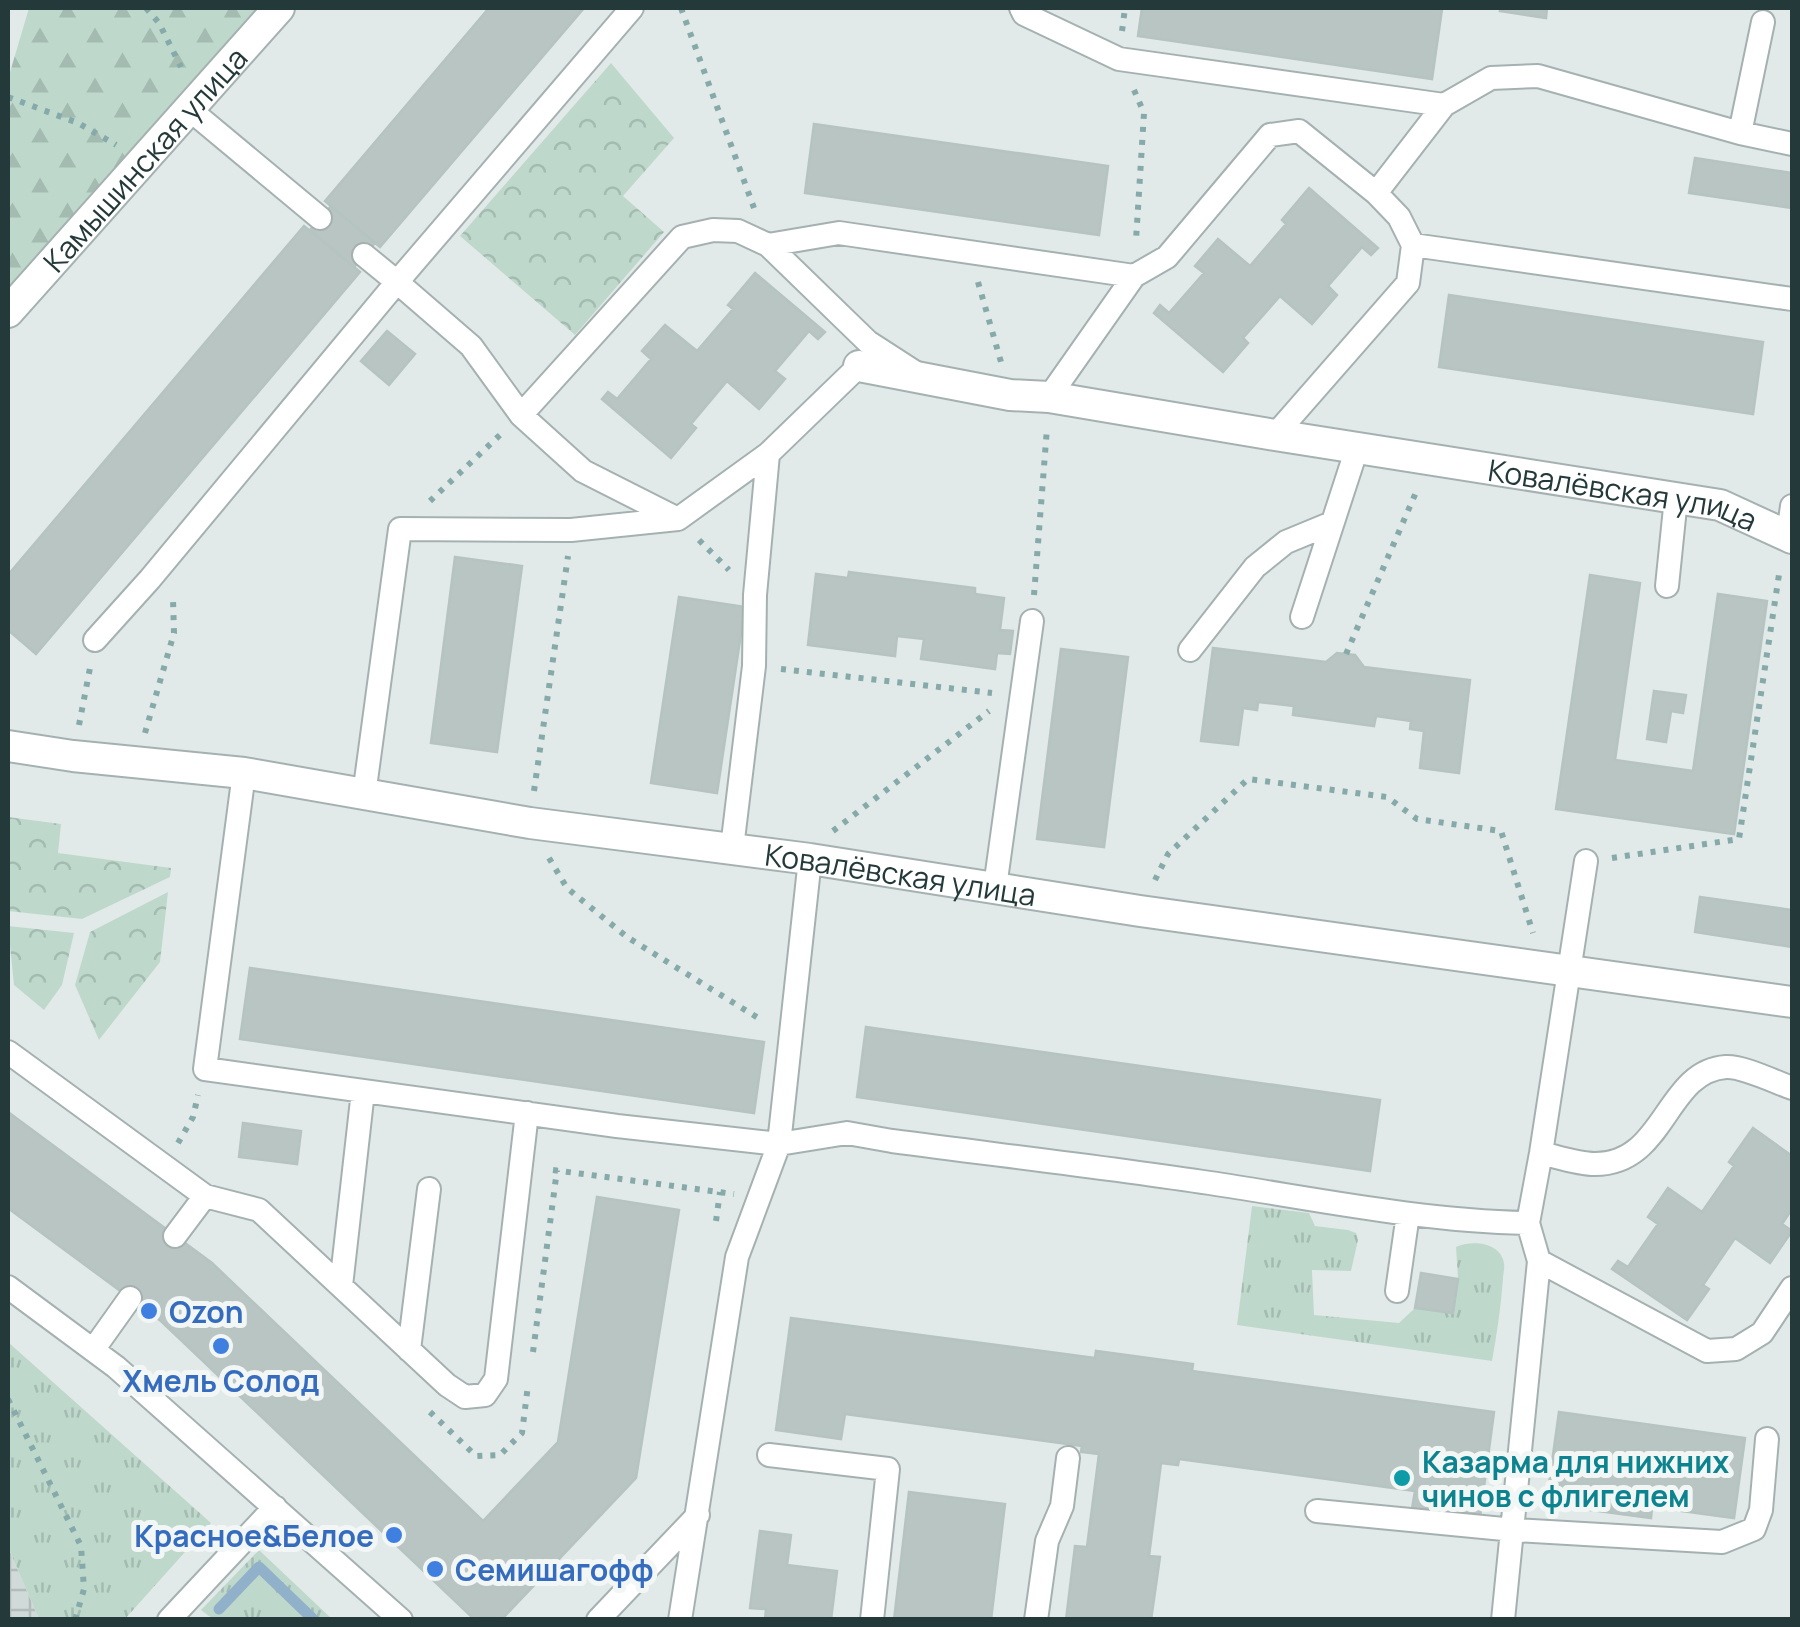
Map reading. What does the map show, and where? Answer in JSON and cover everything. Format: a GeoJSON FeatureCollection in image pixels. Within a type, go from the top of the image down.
{"type":"FeatureCollection","features":[{"type":"Feature","properties":{"kind":"street","name":"Камышинская улица"},"geometry":{"type":"LineString","coordinates":[[8,312],[280,8]]}},
{"type":"Feature","properties":{"kind":"street","name":"Ковалёвская улица"},"geometry":{"type":"LineString","coordinates":[[859,366],[1010,395],[1050,397],[1676,498],[1720,506],[1791,527]]}},
{"type":"Feature","properties":{"kind":"street","name":"Ковалёвская улица"},"geometry":{"type":"LineString","coordinates":[[8,746],[244,773],[530,824],[810,859],[1140,911],[1792,1002]]}},
{"type":"Feature","properties":{"kind":"lane"},"geometry":{"type":"LineString","coordinates":[[96,640],[632,8]]}},
{"type":"Feature","properties":{"kind":"lane"},"geometry":{"type":"LineString","coordinates":[[1021,8],[1024,14],[1119,59],[1444,105]]}},
{"type":"Feature","properties":{"kind":"lane"},"geometry":{"type":"LineString","coordinates":[[1740,133],[1764,22]]}},
{"type":"Feature","properties":{"kind":"lane"},"geometry":{"type":"LineString","coordinates":[[1376,193],[1444,105],[1491,78],[1538,76],[1792,144]]}},
{"type":"Feature","properties":{"kind":"lane"},"geometry":{"type":"LineString","coordinates":[[193,104],[320,218]]}},
{"type":"Feature","properties":{"kind":"lane"},"geometry":{"type":"LineString","coordinates":[[1050,397],[1134,276],[1167,257],[1270,136],[1299,131],[1376,193],[1398,217],[1414,245],[1408,283],[1275,436]]}},
{"type":"Feature","properties":{"kind":"lane"},"geometry":{"type":"LineString","coordinates":[[521,415],[682,237],[712,230],[738,231],[768,245],[868,342],[925,380]]}},
{"type":"Feature","properties":{"kind":"lane"},"geometry":{"type":"LineString","coordinates":[[768,245],[838,233],[1134,276]]}},
{"type":"Feature","properties":{"kind":"lane"},"geometry":{"type":"LineString","coordinates":[[1414,245],[1792,299]]}},
{"type":"Feature","properties":{"kind":"lane"},"geometry":{"type":"LineString","coordinates":[[364,255],[471,346],[521,415],[583,471],[678,519]]}},
{"type":"Feature","properties":{"kind":"lane"},"geometry":{"type":"LineString","coordinates":[[364,795],[400,529],[571,530],[678,519],[768,454],[859,366]]}},
{"type":"Feature","properties":{"kind":"lane"},"geometry":{"type":"LineString","coordinates":[[1302,617],[1357,448]]}},
{"type":"Feature","properties":{"kind":"lane"},"geometry":{"type":"LineString","coordinates":[[732,848],[754,666],[755,595],[768,454]]}},
{"type":"Feature","properties":{"kind":"lane"},"geometry":{"type":"LineString","coordinates":[[1667,586],[1676,498]]}},
{"type":"Feature","properties":{"kind":"lane"},"geometry":{"type":"LineString","coordinates":[[1190,650],[1255,568],[1286,542],[1332,522]]}},
{"type":"Feature","properties":{"kind":"lane"},"geometry":{"type":"LineString","coordinates":[[994,888],[1032,621]]}},
{"type":"Feature","properties":{"kind":"lane"},"geometry":{"type":"LineString","coordinates":[[244,773],[205,1070],[779,1144],[847,1133],[1408,1214],[1528,1223]]}},
{"type":"Feature","properties":{"kind":"lane"},"geometry":{"type":"LineString","coordinates":[[680,1620],[737,1258],[779,1144],[810,859]]}},
{"type":"Feature","properties":{"kind":"lane"},"geometry":{"type":"LineString","coordinates":[[1503,1620],[1539,1261],[1528,1223],[1541,1153],[1556,969],[1586,862]]}},
{"type":"Feature","properties":{"kind":"lane"},"geometry":{"type":"LineString","coordinates":[[8,1052],[205,1196],[259,1210],[446,1385],[465,1397],[485,1395],[496,1380],[527,1114]]}},
{"type":"Feature","properties":{"kind":"lane"},"geometry":{"type":"LineString","coordinates":[[1541,1153],[1594,1164],[1616,1160],[1638,1149],[1654,1134],[1681,1091],[1705,1072],[1730,1067],[1792,1088]]}},
{"type":"Feature","properties":{"kind":"lane"},"geometry":{"type":"LineString","coordinates":[[341,1286],[363,1091]]}},
{"type":"Feature","properties":{"kind":"lane"},"geometry":{"type":"LineString","coordinates":[[409,1350],[429,1188]]}},
{"type":"Feature","properties":{"kind":"lane"},"geometry":{"type":"LineString","coordinates":[[176,1236],[205,1196]]}},
{"type":"Feature","properties":{"kind":"lane"},"geometry":{"type":"LineString","coordinates":[[1396,1291],[1408,1214]]}},
{"type":"Feature","properties":{"kind":"lane"},"geometry":{"type":"LineString","coordinates":[[1539,1261],[1707,1352],[1736,1349],[1762,1333],[1792,1288]]}},
{"type":"Feature","properties":{"kind":"lane"},"geometry":{"type":"LineString","coordinates":[[8,1286],[116,1367],[401,1620]]}},
{"type":"Feature","properties":{"kind":"lane"},"geometry":{"type":"LineString","coordinates":[[92,1350],[130,1298]]}},
{"type":"Feature","properties":{"kind":"lane"},"geometry":{"type":"LineString","coordinates":[[1317,1512],[1514,1530],[1722,1542],[1754,1529],[1761,1510],[1768,1439]]}},
{"type":"Feature","properties":{"kind":"lane"},"geometry":{"type":"LineString","coordinates":[[770,1455],[888,1469],[872,1620]]}},
{"type":"Feature","properties":{"kind":"lane"},"geometry":{"type":"LineString","coordinates":[[1036,1620],[1047,1540],[1062,1506],[1068,1458]]}},
{"type":"Feature","properties":{"kind":"lane"},"geometry":{"type":"LineString","coordinates":[[175,1617],[275,1506]]}},
{"type":"Feature","properties":{"kind":"lane"},"geometry":{"type":"LineString","coordinates":[[598,1620],[698,1515]]}},
{"type":"Feature","properties":{"kind":"path"},"geometry":{"type":"LineString","coordinates":[[146,8],[159,23],[193,104]]}},
{"type":"Feature","properties":{"kind":"path"},"geometry":{"type":"LineString","coordinates":[[681,8],[768,245]]}},
{"type":"Feature","properties":{"kind":"path"},"geometry":{"type":"LineString","coordinates":[[1125,8],[1119,59],[1144,113],[1134,276]]}},
{"type":"Feature","properties":{"kind":"path"},"geometry":{"type":"LineString","coordinates":[[8,97],[78,123],[144,160]]}},
{"type":"Feature","properties":{"kind":"path"},"geometry":{"type":"LineString","coordinates":[[970,252],[1010,395]]}},
{"type":"Feature","properties":{"kind":"path"},"geometry":{"type":"LineString","coordinates":[[1032,621],[1050,397]]}},
{"type":"Feature","properties":{"kind":"path"},"geometry":{"type":"LineString","coordinates":[[400,529],[521,415]]}},
{"type":"Feature","properties":{"kind":"path"},"geometry":{"type":"LineString","coordinates":[[1346,654],[1430,460]]}},
{"type":"Feature","properties":{"kind":"path"},"geometry":{"type":"LineString","coordinates":[[678,519],[755,595]]}},
{"type":"Feature","properties":{"kind":"path"},"geometry":{"type":"LineString","coordinates":[[1586,862],[1740,840],[1778,576],[1791,527]]}},
{"type":"Feature","properties":{"kind":"path"},"geometry":{"type":"LineString","coordinates":[[571,530],[530,824],[566,888],[627,937],[750,1016],[791,1035]]}},
{"type":"Feature","properties":{"kind":"path"},"geometry":{"type":"LineString","coordinates":[[137,762],[174,633],[173,597],[150,579]]}},
{"type":"Feature","properties":{"kind":"path"},"geometry":{"type":"LineString","coordinates":[[73,756],[96,640]]}},
{"type":"Feature","properties":{"kind":"path"},"geometry":{"type":"LineString","coordinates":[[754,666],[994,693],[1022,686]]}},
{"type":"Feature","properties":{"kind":"path"},"geometry":{"type":"LineString","coordinates":[[810,859],[831,832],[1022,686]]}},
{"type":"Feature","properties":{"kind":"path"},"geometry":{"type":"LineString","coordinates":[[1140,911],[1168,854],[1248,779],[1387,797],[1417,818],[1501,830],[1556,969]]}},
{"type":"Feature","properties":{"kind":"path"},"geometry":{"type":"LineString","coordinates":[[166,1166],[193,1117],[205,1070]]}},
{"type":"Feature","properties":{"kind":"path"},"geometry":{"type":"LineString","coordinates":[[521,1165],[760,1197]]}},
{"type":"Feature","properties":{"kind":"path"},"geometry":{"type":"LineString","coordinates":[[714,1230],[720,1192]]}},
{"type":"Feature","properties":{"kind":"path"},"geometry":{"type":"LineString","coordinates":[[8,1399],[81,1546],[84,1590],[75,1620]]}},
{"type":"Feature","properties":{"kind":"shaded area"},"geometry":{"type":"Polygon","coordinates":[[[8,1547],[39,1619],[8,1619],[8,1547]]]}},
{"type":"Feature","properties":{"kind":"green space"},"geometry":{"type":"Polygon","coordinates":[[[29,8],[263,8],[8,297],[8,79],[29,8]]]}},
{"type":"Feature","properties":{"kind":"green space"},"geometry":{"type":"Polygon","coordinates":[[[611,63],[674,138],[623,196],[664,232],[575,335],[460,236],[611,63]]]}},
{"type":"Feature","properties":{"kind":"green space"},"geometry":{"type":"Polygon","coordinates":[[[8,817],[61,824],[58,853],[171,868],[170,877],[82,919],[8,911],[8,817]]]}},
{"type":"Feature","properties":{"kind":"green space"},"geometry":{"type":"Polygon","coordinates":[[[168,892],[160,962],[99,1040],[75,985],[90,932],[168,892]]]}},
{"type":"Feature","properties":{"kind":"green space"},"geometry":{"type":"Polygon","coordinates":[[[8,926],[74,933],[62,985],[44,1010],[14,985],[8,926]]]}},
{"type":"Feature","properties":{"kind":"green space"},"geometry":{"type":"Polygon","coordinates":[[[1252,1206],[1309,1213],[1315,1226],[1356,1233],[1351,1271],[1312,1270],[1314,1315],[1399,1323],[1415,1308],[1452,1313],[1458,1279],[1456,1247],[1477,1243],[1491,1247],[1501,1256],[1504,1267],[1492,1361],[1237,1325],[1252,1206]]]}},
{"type":"Feature","properties":{"kind":"green space"},"geometry":{"type":"Polygon","coordinates":[[[8,1342],[211,1523],[125,1619],[39,1619],[8,1547],[8,1342]]]}},
{"type":"Feature","properties":{"kind":"green space"},"geometry":{"type":"Polygon","coordinates":[[[259,1550],[332,1619],[213,1619],[201,1610],[259,1550]]]}},
{"type":"Feature","properties":{"kind":"building"},"geometry":{"type":"Polygon","coordinates":[[[489,8],[584,8],[380,247],[325,201],[489,8]]]}},
{"type":"Feature","properties":{"kind":"building"},"geometry":{"type":"Polygon","coordinates":[[[1142,8],[1442,9],[1432,79],[1138,36],[1142,8]]]}},
{"type":"Feature","properties":{"kind":"building"},"geometry":{"type":"Polygon","coordinates":[[[1547,8],[1546,18],[1500,11],[1547,8]]]}},
{"type":"Feature","properties":{"kind":"building"},"geometry":{"type":"Polygon","coordinates":[[[814,124],[1108,166],[1099,235],[805,193],[814,124]]]}},
{"type":"Feature","properties":{"kind":"building"},"geometry":{"type":"Polygon","coordinates":[[[1695,158],[1792,173],[1792,208],[1689,193],[1695,158]]]}},
{"type":"Feature","properties":{"kind":"building"},"geometry":{"type":"Polygon","coordinates":[[[1309,188],[1378,248],[1371,255],[1362,247],[1328,286],[1337,295],[1312,324],[1280,296],[1243,338],[1248,343],[1223,372],[1154,313],[1160,305],[1169,313],[1204,273],[1195,266],[1218,239],[1250,266],[1286,224],[1282,220],[1309,188]]]}},
{"type":"Feature","properties":{"kind":"building"},"geometry":{"type":"Polygon","coordinates":[[[331,206],[375,243],[354,267],[310,230],[331,206]]]}},
{"type":"Feature","properties":{"kind":"building"},"geometry":{"type":"Polygon","coordinates":[[[304,226],[360,272],[36,654],[8,630],[8,575],[304,226]]]}},
{"type":"Feature","properties":{"kind":"building"},"geometry":{"type":"Polygon","coordinates":[[[755,273],[825,332],[818,339],[809,331],[775,371],[785,379],[759,409],[727,381],[691,424],[696,428],[671,458],[602,399],[608,392],[617,399],[651,359],[642,351],[665,325],[697,351],[733,309],[728,305],[755,273]]]}},
{"type":"Feature","properties":{"kind":"building"},"geometry":{"type":"Polygon","coordinates":[[[1449,295],[1763,342],[1753,414],[1439,367],[1449,295]]]}},
{"type":"Feature","properties":{"kind":"building"},"geometry":{"type":"Polygon","coordinates":[[[387,331],[415,354],[389,385],[361,361],[387,331]]]}},
{"type":"Feature","properties":{"kind":"building"},"geometry":{"type":"Polygon","coordinates":[[[455,557],[522,566],[497,752],[431,743],[455,557]]]}},
{"type":"Feature","properties":{"kind":"building"},"geometry":{"type":"Polygon","coordinates":[[[849,572],[975,588],[975,594],[1004,598],[1000,630],[1013,631],[1010,654],[997,653],[995,669],[921,659],[924,639],[897,636],[895,656],[808,645],[816,574],[848,578],[849,572]]]}},
{"type":"Feature","properties":{"kind":"building"},"geometry":{"type":"Polygon","coordinates":[[[1590,575],[1640,583],[1615,760],[1693,771],[1718,594],[1767,601],[1734,834],[1556,809],[1590,575]]]}},
{"type":"Feature","properties":{"kind":"building"},"geometry":{"type":"Polygon","coordinates":[[[679,597],[745,607],[717,793],[651,783],[679,597]]]}},
{"type":"Feature","properties":{"kind":"building"},"geometry":{"type":"Polygon","coordinates":[[[1213,648],[1326,662],[1337,653],[1355,655],[1364,667],[1470,680],[1459,773],[1420,768],[1424,731],[1410,729],[1411,721],[1376,716],[1374,726],[1293,715],[1294,706],[1258,702],[1257,710],[1243,708],[1238,745],[1201,741],[1213,648]]]}},
{"type":"Feature","properties":{"kind":"building"},"geometry":{"type":"Polygon","coordinates":[[[1061,649],[1128,657],[1104,847],[1037,839],[1061,649]]]}},
{"type":"Feature","properties":{"kind":"building"},"geometry":{"type":"Polygon","coordinates":[[[1654,691],[1686,695],[1683,713],[1671,711],[1666,742],[1647,739],[1654,691]]]}},
{"type":"Feature","properties":{"kind":"building"},"geometry":{"type":"Polygon","coordinates":[[[1700,897],[1792,910],[1792,947],[1695,932],[1700,897]]]}},
{"type":"Feature","properties":{"kind":"building"},"geometry":{"type":"Polygon","coordinates":[[[250,968],[764,1042],[754,1113],[240,1039],[250,968]]]}},
{"type":"Feature","properties":{"kind":"building"},"geometry":{"type":"Polygon","coordinates":[[[866,1027],[1380,1100],[1370,1171],[857,1097],[866,1027]]]}},
{"type":"Feature","properties":{"kind":"building"},"geometry":{"type":"Polygon","coordinates":[[[8,1112],[212,1263],[483,1521],[558,1442],[597,1197],[679,1210],[636,1478],[501,1620],[475,1620],[161,1321],[8,1208],[8,1112]]]}},
{"type":"Feature","properties":{"kind":"building"},"geometry":{"type":"Polygon","coordinates":[[[243,1123],[301,1131],[297,1164],[239,1157],[243,1123]]]}},
{"type":"Feature","properties":{"kind":"building"},"geometry":{"type":"Polygon","coordinates":[[[1753,1128],[1792,1156],[1792,1209],[1782,1224],[1792,1231],[1770,1263],[1735,1238],[1703,1285],[1709,1289],[1687,1320],[1612,1269],[1618,1261],[1628,1267],[1658,1224],[1648,1217],[1668,1188],[1702,1212],[1734,1166],[1729,1162],[1753,1128]]]}},
{"type":"Feature","properties":{"kind":"building"},"geometry":{"type":"Polygon","coordinates":[[[1421,1273],[1458,1279],[1453,1313],[1415,1308],[1421,1273]]]}},
{"type":"Feature","properties":{"kind":"building","name":"Казарма для нижних чинов с флигелем"},"geometry":{"type":"Polygon","coordinates":[[[791,1318],[1095,1358],[1096,1351],[1193,1364],[1192,1371],[1494,1412],[1479,1524],[1411,1515],[1415,1491],[1179,1459],[1178,1465],[1161,1463],[1149,1556],[1160,1557],[1151,1620],[1066,1620],[1075,1546],[1087,1547],[1099,1454],[1081,1452],[1082,1446],[845,1414],[841,1439],[776,1430],[791,1318]]]}},
{"type":"Feature","properties":{"kind":"building"},"geometry":{"type":"Polygon","coordinates":[[[1559,1412],[1745,1438],[1734,1518],[1652,1507],[1651,1518],[1590,1510],[1591,1498],[1548,1491],[1559,1412]]]}},
{"type":"Feature","properties":{"kind":"building"},"geometry":{"type":"Polygon","coordinates":[[[909,1492],[1005,1504],[991,1620],[894,1620],[909,1492]]]}},
{"type":"Feature","properties":{"kind":"building"},"geometry":{"type":"Polygon","coordinates":[[[760,1531],[791,1535],[787,1565],[837,1571],[831,1620],[765,1620],[766,1609],[750,1608],[760,1531]]]}},
{"type":"Feature","properties":{"kind":"waterway"},"geometry":{"type":"LineString","coordinates":[[219,1609],[259,1567],[314,1620]]}},
{"type":"Feature","properties":{"kind":"place","name":"Ozon"},"geometry":{"type":"Point","coordinates":[149,1311]}},
{"type":"Feature","properties":{"kind":"place","name":"Хмель Солод"},"geometry":{"type":"Point","coordinates":[221,1346]}},
{"type":"Feature","properties":{"kind":"place","name":"Казарма для нижних чинов с флигелем"},"geometry":{"type":"Point","coordinates":[1402,1478]}},
{"type":"Feature","properties":{"kind":"place","name":"Красное&Белое"},"geometry":{"type":"Point","coordinates":[394,1535]}},
{"type":"Feature","properties":{"kind":"place","name":"Семишагофф"},"geometry":{"type":"Point","coordinates":[435,1569]}}]}
